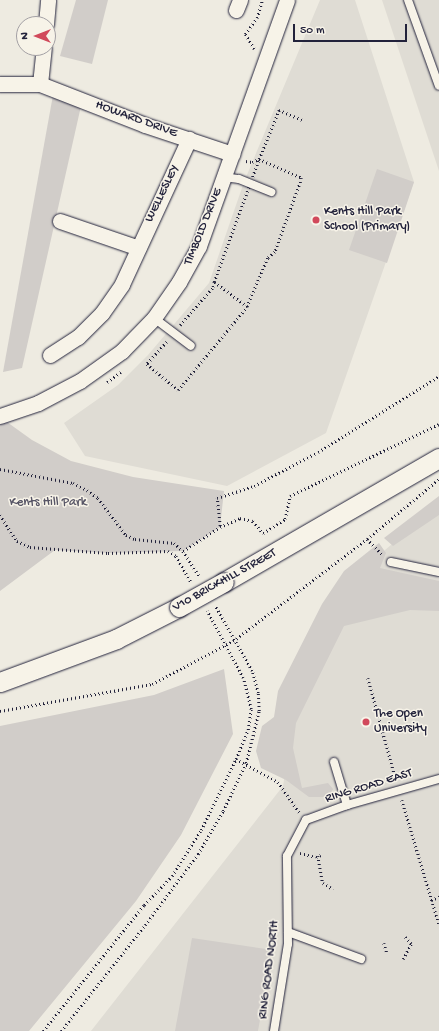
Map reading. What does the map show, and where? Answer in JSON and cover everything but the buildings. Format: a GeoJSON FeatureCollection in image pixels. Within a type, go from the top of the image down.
{"type":"FeatureCollection","features":[{"type":"Feature","properties":{"kind":"street"},"geometry":{"type":"LineString","coordinates":[[47,16],[48,0]]}},
{"type":"Feature","properties":{"kind":"street","name":"TIMBOLD DRIVE"},"geometry":{"type":"LineString","coordinates":[[0,416],[38,403],[80,381],[122,351],[154,318],[179,282],[198,246],[287,0]]}},
{"type":"Feature","properties":{"kind":"street"},"geometry":{"type":"LineString","coordinates":[[40,84],[43,56]]}},
{"type":"Feature","properties":{"kind":"street","name":"HOWARD DRIVE"},"geometry":{"type":"LineString","coordinates":[[0,84],[40,84],[232,154]]}},
{"type":"Feature","properties":{"kind":"street","name":"WELLESLEY"},"geometry":{"type":"LineString","coordinates":[[50,355],[78,337],[102,313],[122,284],[189,139]]}},
{"type":"Feature","properties":{"kind":"street"},"geometry":{"type":"LineString","coordinates":[[60,221],[139,248]]}},
{"type":"Feature","properties":{"kind":"street","name":"V10 BRICKHILL STREET"},"geometry":{"type":"LineString","coordinates":[[0,682],[116,639],[179,607],[439,458]]}},
{"type":"Feature","properties":{"kind":"lane"},"geometry":{"type":"LineString","coordinates":[[408,0],[439,86]]}},
{"type":"Feature","properties":{"kind":"lane"},"geometry":{"type":"LineString","coordinates":[[224,176],[271,192]]}},
{"type":"Feature","properties":{"kind":"lane"},"geometry":{"type":"LineString","coordinates":[[154,318],[191,346]]}},
{"type":"Feature","properties":{"kind":"lane"},"geometry":{"type":"LineString","coordinates":[[391,562],[439,572]]}},
{"type":"Feature","properties":{"kind":"lane"},"geometry":{"type":"LineString","coordinates":[[334,762],[347,805]]}},
{"type":"Feature","properties":{"kind":"lane","name":"RING ROAD EAST"},"geometry":{"type":"LineString","coordinates":[[306,820],[347,805],[439,779]]}},
{"type":"Feature","properties":{"kind":"lane","name":"RING ROAD NORTH"},"geometry":{"type":"LineString","coordinates":[[274,1031],[288,932],[287,856],[306,820]]}},
{"type":"Feature","properties":{"kind":"lane"},"geometry":{"type":"LineString","coordinates":[[288,932],[361,959]]}},
{"type":"Feature","properties":{"kind":"path"},"geometry":{"type":"LineString","coordinates":[[262,0],[257,18],[245,34],[257,52],[267,55]]}},
{"type":"Feature","properties":{"kind":"path"},"geometry":{"type":"LineString","coordinates":[[247,307],[214,282],[259,159],[279,110],[302,120]]}},
{"type":"Feature","properties":{"kind":"path"},"geometry":{"type":"LineString","coordinates":[[162,378],[178,390],[181,388],[247,307],[268,258],[275,252],[302,178],[259,159],[252,162],[246,161]]}},
{"type":"Feature","properties":{"kind":"path"},"geometry":{"type":"LineString","coordinates":[[220,526],[217,498],[254,486],[318,452],[439,376]]}},
{"type":"Feature","properties":{"kind":"path"},"geometry":{"type":"LineString","coordinates":[[0,469],[73,483],[87,490],[98,498],[126,535],[135,539],[169,542],[183,551],[220,526],[246,517],[253,521],[263,533],[285,519],[290,496],[439,424]]}},
{"type":"Feature","properties":{"kind":"path"},"geometry":{"type":"LineString","coordinates":[[0,711],[152,684],[233,641],[367,539],[439,479]]}},
{"type":"Feature","properties":{"kind":"path"},"geometry":{"type":"LineString","coordinates":[[0,515],[17,541],[30,547],[108,553],[168,551],[176,556],[192,584]]}},
{"type":"Feature","properties":{"kind":"path"},"geometry":{"type":"LineString","coordinates":[[367,539],[391,562]]}},
{"type":"Feature","properties":{"kind":"path"},"geometry":{"type":"LineString","coordinates":[[43,1031],[144,905],[172,876],[201,830],[236,759],[248,730],[251,709],[243,678],[203,604]]}},
{"type":"Feature","properties":{"kind":"path"},"geometry":{"type":"LineString","coordinates":[[61,1031],[145,925],[198,854],[223,811],[246,763],[259,711],[258,693],[252,671],[233,641]]}},
{"type":"Feature","properties":{"kind":"path"},"geometry":{"type":"LineString","coordinates":[[368,678],[399,790],[439,924]]}},
{"type":"Feature","properties":{"kind":"path"},"geometry":{"type":"LineString","coordinates":[[236,759],[246,763],[278,782],[306,820]]}},
{"type":"Feature","properties":{"kind":"path"},"geometry":{"type":"LineString","coordinates":[[290,850],[319,855],[323,883],[333,889]]}},
{"type":"Feature","properties":{"kind":"path"},"geometry":{"type":"LineString","coordinates":[[431,900],[439,897]]}},
{"type":"Feature","properties":{"kind":"path"},"geometry":{"type":"LineString","coordinates":[[403,959],[411,944],[405,937]]}},
{"type":"Feature","properties":{"kind":"path"},"geometry":{"type":"LineString","coordinates":[[384,943],[387,952]]}},
{"type":"Feature","properties":{"kind":"shaded area","name":"Kents Hill Park School (Primary)"},"geometry":{"type":"Polygon","coordinates":[[[320,0],[355,0],[414,182],[326,433],[227,486],[85,456],[64,423],[118,385],[148,355],[209,283],[244,182],[320,0]]]}},
{"type":"Feature","properties":{"kind":"shaded area"},"geometry":{"type":"Polygon","coordinates":[[[382,0],[439,0],[439,171],[382,0]]]}},
{"type":"Feature","properties":{"kind":"shaded area","name":"The Open University"},"geometry":{"type":"Polygon","coordinates":[[[439,504],[439,1031],[91,1031],[283,786],[303,659],[344,585],[439,504]]]}},
{"type":"Feature","properties":{"kind":"green space"},"geometry":{"type":"Polygon","coordinates":[[[76,0],[108,0],[92,64],[60,56],[76,0]]]}},
{"type":"Feature","properties":{"kind":"green space"},"geometry":{"type":"Polygon","coordinates":[[[53,95],[81,106],[22,368],[3,372],[53,95]]]}},
{"type":"Feature","properties":{"kind":"green space"},"geometry":{"type":"Polygon","coordinates":[[[377,169],[414,182],[387,263],[349,250],[377,169]]]}},
{"type":"Feature","properties":{"kind":"green space","name":"Kents Hill Park"},"geometry":{"type":"Polygon","coordinates":[[[0,417],[32,440],[71,461],[133,477],[224,491],[220,527],[183,551],[108,553],[55,550],[0,591],[0,417]]]}},
{"type":"Feature","properties":{"kind":"green space"},"geometry":{"type":"Polygon","coordinates":[[[439,496],[439,515],[393,546],[384,538],[439,496]]]}},
{"type":"Feature","properties":{"kind":"green space"},"geometry":{"type":"Polygon","coordinates":[[[379,543],[386,553],[380,568],[439,581],[439,611],[410,610],[344,626],[296,723],[293,748],[302,788],[328,783],[333,789],[329,797],[309,797],[286,780],[261,768],[256,751],[262,726],[274,717],[278,691],[322,604],[344,571],[379,543]]]}},
{"type":"Feature","properties":{"kind":"green space"},"geometry":{"type":"Polygon","coordinates":[[[224,669],[233,734],[181,835],[136,901],[29,1031],[0,1031],[0,726],[154,695],[224,669]]]}},
{"type":"Feature","properties":{"kind":"green space"},"geometry":{"type":"Polygon","coordinates":[[[192,938],[272,950],[258,1031],[175,1031],[192,938]]]}},
{"type":"Feature","properties":{"kind":"place","name":"Kents Hill Park School (Primary)"},"geometry":{"type":"Point","coordinates":[316,220]}},
{"type":"Feature","properties":{"kind":"place","name":"The Open University"},"geometry":{"type":"Point","coordinates":[366,722]}}]}
